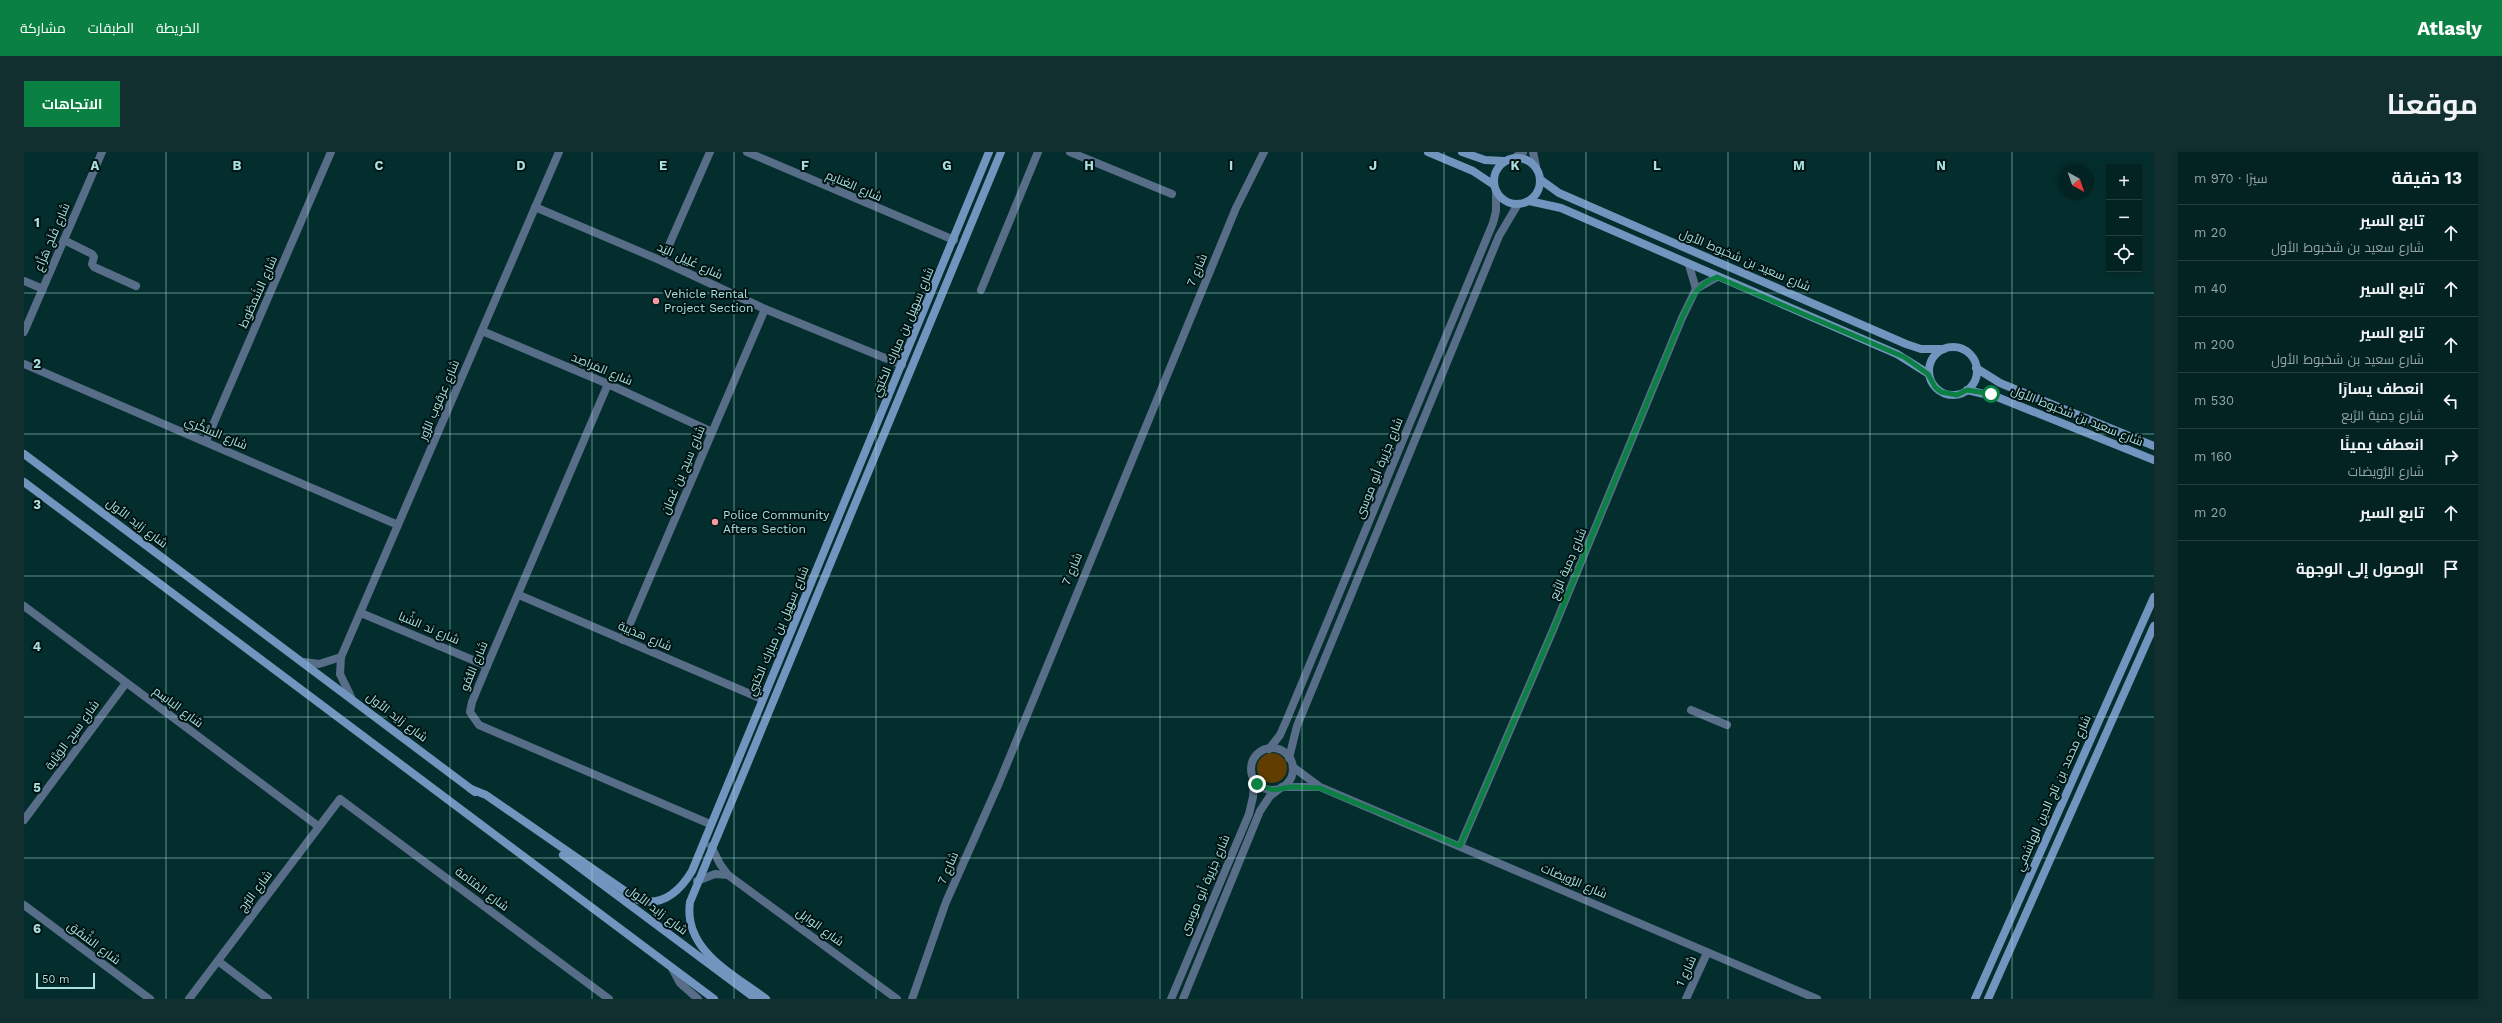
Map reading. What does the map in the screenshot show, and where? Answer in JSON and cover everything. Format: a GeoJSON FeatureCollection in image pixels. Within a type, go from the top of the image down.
{"type":"FeatureCollection","features":[{"type":"Feature","properties":{"kind":"main road","name":"شارع سهيل بن مبارك الكتبي"},"geometry":{"type":"LineString","coordinates":[[471,788],[486,795],[628,895],[646,902],[666,898],[681,886],[692,871],[710,824],[990,152]]}},
{"type":"Feature","properties":{"kind":"main road","name":"شارع سهيل بن مبارك الكتبي"},"geometry":{"type":"LineString","coordinates":[[766,999],[711,957],[697,942],[691,930],[689,911],[697,881],[1001,152]]}},
{"type":"Feature","properties":{"kind":"main road"},"geometry":{"type":"LineString","coordinates":[[1428,152],[1473,171],[1495,188],[1507,202],[1518,204],[1529,201],[1555,206],[1897,354],[1917,365],[1928,374],[1935,387],[1941,392],[1957,395],[1967,390],[1974,380],[1976,368],[1974,361],[1965,351],[1952,347],[1944,349],[1930,362],[1928,374]]}},
{"type":"Feature","properties":{"kind":"main road"},"geometry":{"type":"LineString","coordinates":[[1462,152],[1485,160],[1504,161],[1514,158],[1523,158],[1536,166],[1540,180],[1538,192],[1529,201]]}},
{"type":"Feature","properties":{"kind":"main road"},"geometry":{"type":"LineString","coordinates":[[1495,188],[1494,174],[1504,161]]}},
{"type":"Feature","properties":{"kind":"main road","name":"شارع سعيد بن شخبوط الأول"},"geometry":{"type":"LineString","coordinates":[[1540,180],[1559,193],[1906,344],[1920,349],[1944,349]]}},
{"type":"Feature","properties":{"kind":"main road","name":"شارع سعيد بن شخبوط الأول"},"geometry":{"type":"LineString","coordinates":[[1976,368],[2000,383],[2154,446]]}},
{"type":"Feature","properties":{"kind":"main road","name":"شارع سعيد بن شخبوط الأول"},"geometry":{"type":"LineString","coordinates":[[1967,390],[1997,396],[2154,460]]}},
{"type":"Feature","properties":{"kind":"main road","name":"شارع زايد الأول"},"geometry":{"type":"LineString","coordinates":[[24,454],[756,999]]}},
{"type":"Feature","properties":{"kind":"main road"},"geometry":{"type":"LineString","coordinates":[[24,482],[714,999]]}},
{"type":"Feature","properties":{"kind":"main road","name":"شارع محمد بن تاج الدين الهاشمي"},"geometry":{"type":"LineString","coordinates":[[1975,999],[2154,597]]}},
{"type":"Feature","properties":{"kind":"main road","name":"شارع محمد بن تاج الدين الهاشمي"},"geometry":{"type":"LineString","coordinates":[[1988,999],[2154,626]]}},
{"type":"Feature","properties":{"kind":"street","name":"شارع فَلَج هَزَّاع"},"geometry":{"type":"LineString","coordinates":[[24,332],[102,152]]}},
{"type":"Feature","properties":{"kind":"street","name":"شارع الشَمطُوط"},"geometry":{"type":"LineString","coordinates":[[206,441],[331,152]]}},
{"type":"Feature","properties":{"kind":"street","name":"شارع عرقوب الزُّور"},"geometry":{"type":"LineString","coordinates":[[350,698],[341,678],[341,657],[559,152]]}},
{"type":"Feature","properties":{"kind":"street"},"geometry":{"type":"LineString","coordinates":[[662,261],[710,152]]}},
{"type":"Feature","properties":{"kind":"street","name":"شارع الغَنايِم"},"geometry":{"type":"LineString","coordinates":[[747,152],[954,240]]}},
{"type":"Feature","properties":{"kind":"street"},"geometry":{"type":"LineString","coordinates":[[981,290],[1038,152]]}},
{"type":"Feature","properties":{"kind":"street"},"geometry":{"type":"LineString","coordinates":[[1070,152],[1172,194]]}},
{"type":"Feature","properties":{"kind":"street","name":"شارع 7"},"geometry":{"type":"LineString","coordinates":[[912,999],[946,902],[999,783],[1233,215],[1264,152]]}},
{"type":"Feature","properties":{"kind":"street"},"geometry":{"type":"LineString","coordinates":[[1514,158],[1523,152]]}},
{"type":"Feature","properties":{"kind":"street"},"geometry":{"type":"LineString","coordinates":[[1533,152],[1536,166]]}},
{"type":"Feature","properties":{"kind":"street","name":"شارع جزيرة أبو موسى"},"geometry":{"type":"LineString","coordinates":[[1269,748],[1280,735],[1287,719],[1493,223],[1496,211],[1495,188]]}},
{"type":"Feature","properties":{"kind":"street","name":"شارع جزيرة أبو موسى"},"geometry":{"type":"LineString","coordinates":[[1290,758],[1295,730],[1330,644],[1499,236],[1518,204]]}},
{"type":"Feature","properties":{"kind":"street","name":"شارع غَلِيل اليَد"},"geometry":{"type":"LineString","coordinates":[[535,207],[662,261],[765,309],[902,365]]}},
{"type":"Feature","properties":{"kind":"street"},"geometry":{"type":"LineString","coordinates":[[64,240],[92,254],[94,257],[92,264],[94,267],[136,286]]}},
{"type":"Feature","properties":{"kind":"street"},"geometry":{"type":"LineString","coordinates":[[1689,264],[1696,289],[1717,277]]}},
{"type":"Feature","properties":{"kind":"street"},"geometry":{"type":"LineString","coordinates":[[24,281],[43,288]]}},
{"type":"Feature","properties":{"kind":"street","name":"شارع دِمية الرَّبع"},"geometry":{"type":"LineString","coordinates":[[1460,846],[1696,289]]}},
{"type":"Feature","properties":{"kind":"street","name":"شارع سيح بن عُمان"},"geometry":{"type":"LineString","coordinates":[[623,640],[765,309]]}},
{"type":"Feature","properties":{"kind":"street","name":"شارع المَراصِد"},"geometry":{"type":"LineString","coordinates":[[482,331],[608,384],[712,432]]}},
{"type":"Feature","properties":{"kind":"street","name":"شارع السُّكَّري"},"geometry":{"type":"LineString","coordinates":[[24,364],[206,441],[398,525]]}},
{"type":"Feature","properties":{"kind":"street","name":"شارع النُّمُو"},"geometry":{"type":"LineString","coordinates":[[608,384],[519,595],[486,666],[470,707],[472,717],[479,725],[710,824]]}},
{"type":"Feature","properties":{"kind":"street","name":"شارع هدَيبة"},"geometry":{"type":"LineString","coordinates":[[519,595],[762,699]]}},
{"type":"Feature","properties":{"kind":"street","name":"شارع الباسِم"},"geometry":{"type":"LineString","coordinates":[[24,606],[318,826]]}},
{"type":"Feature","properties":{"kind":"street","name":"شارع ند الشِّبا"},"geometry":{"type":"LineString","coordinates":[[361,612],[486,666]]}},
{"type":"Feature","properties":{"kind":"street"},"geometry":{"type":"LineString","coordinates":[[304,662],[319,664],[341,657]]}},
{"type":"Feature","properties":{"kind":"street","name":"شارع سيح الوَيَّاية"},"geometry":{"type":"LineString","coordinates":[[24,820],[126,683]]}},
{"type":"Feature","properties":{"kind":"street"},"geometry":{"type":"LineString","coordinates":[[1691,710],[1727,725]]}},
{"type":"Feature","properties":{"kind":"street"},"geometry":{"type":"LineString","coordinates":[[1269,748],[1284,752],[1290,758],[1293,767],[1290,779],[1281,788],[1267,789],[1254,779],[1251,766],[1253,760],[1257,755],[1269,748]]}},
{"type":"Feature","properties":{"kind":"street","name":"شارع الرُّويضات"},"geometry":{"type":"LineString","coordinates":[[1293,767],[1320,788],[1460,846],[1817,999]]}},
{"type":"Feature","properties":{"kind":"street","name":"شارع جزيرة أبو موسى"},"geometry":{"type":"LineString","coordinates":[[1171,999],[1249,814],[1253,797],[1254,779]]}},
{"type":"Feature","properties":{"kind":"street","name":"شارع جزيرة أبو موسى"},"geometry":{"type":"LineString","coordinates":[[1183,999],[1260,811],[1270,796],[1281,788]]}},
{"type":"Feature","properties":{"kind":"street","name":"شارع الرُّويضات"},"geometry":{"type":"LineString","coordinates":[[1281,788],[1320,788]]}},
{"type":"Feature","properties":{"kind":"street","name":"شارع البُرج"},"geometry":{"type":"LineString","coordinates":[[189,999],[318,826],[340,799]]}},
{"type":"Feature","properties":{"kind":"street","name":"شارع المَتامة"},"geometry":{"type":"LineString","coordinates":[[340,799],[609,999]]}},
{"type":"Feature","properties":{"kind":"street","name":"شارع الوابِل"},"geometry":{"type":"LineString","coordinates":[[711,846],[720,864],[728,875],[897,999]]}},
{"type":"Feature","properties":{"kind":"street"},"geometry":{"type":"LineString","coordinates":[[697,881],[715,874],[728,875]]}},
{"type":"Feature","properties":{"kind":"street","name":"شارع الشَّفَق"},"geometry":{"type":"LineString","coordinates":[[24,905],[150,999]]}},
{"type":"Feature","properties":{"kind":"street","name":"شارع 1"},"geometry":{"type":"LineString","coordinates":[[1686,999],[1707,953]]}},
{"type":"Feature","properties":{"kind":"street"},"geometry":{"type":"LineString","coordinates":[[218,961],[268,999]]}},
{"type":"Feature","properties":{"kind":"street"},"geometry":{"type":"LineString","coordinates":[[672,968],[680,983],[698,999]]}},
{"type":"Feature","properties":{"kind":"shaded area"},"geometry":{"type":"Polygon","coordinates":[[[1272,753],[1278,754],[1286,762],[1286,774],[1278,782],[1272,783],[1266,782],[1258,774],[1257,768],[1258,762],[1266,754],[1272,753]]]}},
{"type":"Feature","properties":{"kind":"place","name":"Vehicle Rental Project Section"},"geometry":{"type":"Point","coordinates":[656,301]}},
{"type":"Feature","properties":{"kind":"place","name":"Police Community Afters Section"},"geometry":{"type":"Point","coordinates":[715,522]}},
{"type":"Feature","properties":{"kind":"route"},"geometry":{"type":"LineString","coordinates":[[1257,784],[1273,790],[1282,787],[1308,786],[1320,788],[1460,846],[1553,630],[1682,318],[1696,289],[1711,279],[1717,277],[1904,357],[1923,369],[1928,374],[1935,387],[1941,392],[1949,395],[1957,395],[1967,390],[1991,394]]}}]}
